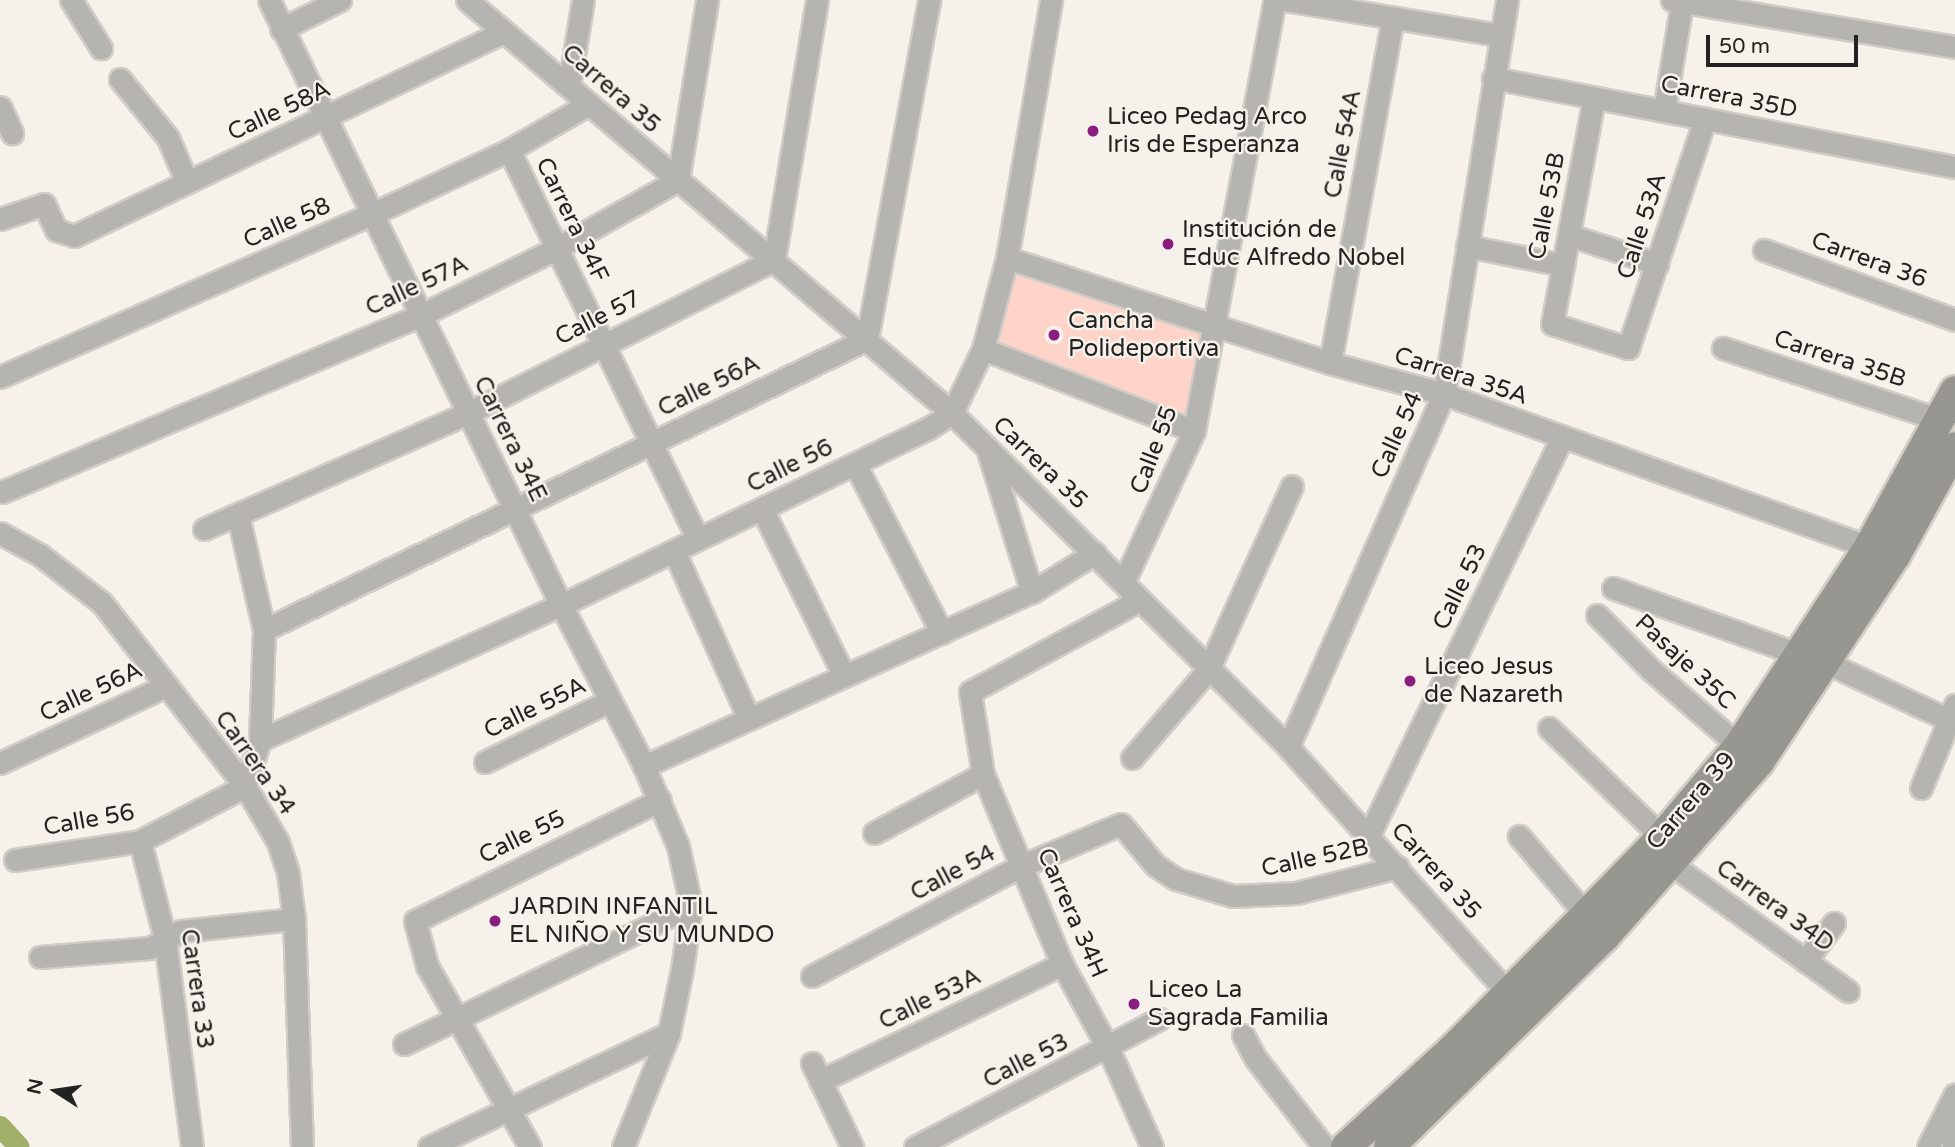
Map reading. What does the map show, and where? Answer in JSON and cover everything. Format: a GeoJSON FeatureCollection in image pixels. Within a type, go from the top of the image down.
{"type":"FeatureCollection","features":[{"type":"Feature","properties":{"kind":"main road","name":"Carrera 39"},"geometry":{"type":"LineString","coordinates":[[1346,1147],[1388,1140],[1667,850],[1759,762],[1814,659],[1882,551],[1955,391]]}},
{"type":"Feature","properties":{"kind":"main road","name":"Carrera 39"},"geometry":{"type":"LineString","coordinates":[[1882,551],[1947,480],[1955,447]]}},
{"type":"Feature","properties":{"kind":"main road","name":"Carrera 39"},"geometry":{"type":"LineString","coordinates":[[1518,1003],[1586,915],[1667,850],[1739,746],[1814,659]]}},
{"type":"Feature","properties":{"kind":"street"},"geometry":{"type":"LineString","coordinates":[[71,0],[101,48]]}},
{"type":"Feature","properties":{"kind":"street","name":"Carrera 34E"},"geometry":{"type":"LineString","coordinates":[[269,0],[419,316],[660,800],[688,880],[691,906]]}},
{"type":"Feature","properties":{"kind":"street"},"geometry":{"type":"LineString","coordinates":[[281,29],[340,0]]}},
{"type":"Feature","properties":{"kind":"street","name":"Carrera 35"},"geometry":{"type":"LineString","coordinates":[[467,0],[952,412],[1288,747],[1518,1003]]}},
{"type":"Feature","properties":{"kind":"street"},"geometry":{"type":"LineString","coordinates":[[569,86],[583,0]]}},
{"type":"Feature","properties":{"kind":"street"},"geometry":{"type":"LineString","coordinates":[[678,180],[707,0]]}},
{"type":"Feature","properties":{"kind":"street"},"geometry":{"type":"LineString","coordinates":[[774,260],[817,0]]}},
{"type":"Feature","properties":{"kind":"street"},"geometry":{"type":"LineString","coordinates":[[867,338],[929,0]]}},
{"type":"Feature","properties":{"kind":"street"},"geometry":{"type":"LineString","coordinates":[[952,412],[983,349],[1007,258],[1051,0]]}},
{"type":"Feature","properties":{"kind":"street","name":"Calle 55"},"geometry":{"type":"LineString","coordinates":[[1124,581],[1194,431],[1275,0]]}},
{"type":"Feature","properties":{"kind":"street"},"geometry":{"type":"LineString","coordinates":[[1286,0],[1500,35]]}},
{"type":"Feature","properties":{"kind":"street","name":"Calle 54"},"geometry":{"type":"LineString","coordinates":[[1288,747],[1444,394],[1507,0]]}},
{"type":"Feature","properties":{"kind":"street"},"geometry":{"type":"LineString","coordinates":[[1664,111],[1677,1],[1760,7],[1955,47]]}},
{"type":"Feature","properties":{"kind":"street","name":"Calle 54A"},"geometry":{"type":"LineString","coordinates":[[1330,363],[1393,18]]}},
{"type":"Feature","properties":{"kind":"street","name":"Calle 58A"},"geometry":{"type":"LineString","coordinates":[[0,219],[44,204],[56,230],[75,236],[324,120],[503,32]]}},
{"type":"Feature","properties":{"kind":"street"},"geometry":{"type":"LineString","coordinates":[[120,79],[168,138],[187,182]]}},
{"type":"Feature","properties":{"kind":"street","name":"Carrera 35D"},"geometry":{"type":"LineString","coordinates":[[1493,79],[1955,167]]}},
{"type":"Feature","properties":{"kind":"street","name":"Calle 53B"},"geometry":{"type":"LineString","coordinates":[[1552,324],[1594,98]]}},
{"type":"Feature","properties":{"kind":"street","name":"Calle 58"},"geometry":{"type":"LineString","coordinates":[[0,377],[372,214],[509,150],[589,104]]}},
{"type":"Feature","properties":{"kind":"street"},"geometry":{"type":"LineString","coordinates":[[0,107],[12,133]]}},
{"type":"Feature","properties":{"kind":"street","name":"Calle 53A"},"geometry":{"type":"LineString","coordinates":[[1552,324],[1628,348],[1705,119]]}},
{"type":"Feature","properties":{"kind":"street","name":"Carrera 34F"},"geometry":{"type":"LineString","coordinates":[[509,150],[698,539]]}},
{"type":"Feature","properties":{"kind":"street","name":"Calle 57A"},"geometry":{"type":"LineString","coordinates":[[2,492],[419,316],[557,248],[678,180]]}},
{"type":"Feature","properties":{"kind":"street"},"geometry":{"type":"LineString","coordinates":[[1569,235],[1657,264]]}},
{"type":"Feature","properties":{"kind":"street"},"geometry":{"type":"LineString","coordinates":[[1467,246],[1563,265]]}},
{"type":"Feature","properties":{"kind":"street","name":"Carrera 36"},"geometry":{"type":"LineString","coordinates":[[1764,250],[1955,320]]}},
{"type":"Feature","properties":{"kind":"street","name":"Carrera 35A"},"geometry":{"type":"LineString","coordinates":[[1007,258],[1215,322],[1330,363],[1444,394],[1882,551]]}},
{"type":"Feature","properties":{"kind":"street","name":"Calle 57"},"geometry":{"type":"LineString","coordinates":[[204,529],[468,413],[774,260]]}},
{"type":"Feature","properties":{"kind":"street","name":"Calle 56A"},"geometry":{"type":"LineString","coordinates":[[264,630],[867,338]]}},
{"type":"Feature","properties":{"kind":"street","name":"Carrera 35B"},"geometry":{"type":"LineString","coordinates":[[1723,348],[1941,420]]}},
{"type":"Feature","properties":{"kind":"street"},"geometry":{"type":"LineString","coordinates":[[983,349],[1194,431]]}},
{"type":"Feature","properties":{"kind":"street","name":"Calle 56"},"geometry":{"type":"LineString","coordinates":[[260,740],[561,605],[855,464],[952,412]]}},
{"type":"Feature","properties":{"kind":"street","name":"Calle 53"},"geometry":{"type":"LineString","coordinates":[[1369,835],[1562,438]]}},
{"type":"Feature","properties":{"kind":"street"},"geometry":{"type":"LineString","coordinates":[[988,449],[1032,592]]}},
{"type":"Feature","properties":{"kind":"street"},"geometry":{"type":"LineString","coordinates":[[855,464],[942,633]]}},
{"type":"Feature","properties":{"kind":"street"},"geometry":{"type":"LineString","coordinates":[[1132,758],[1208,670],[1292,486]]}},
{"type":"Feature","properties":{"kind":"street"},"geometry":{"type":"LineString","coordinates":[[762,509],[844,676]]}},
{"type":"Feature","properties":{"kind":"street"},"geometry":{"type":"LineString","coordinates":[[238,516],[264,630],[260,740],[244,786]]}},
{"type":"Feature","properties":{"kind":"street","name":"Carrera 34"},"geometry":{"type":"LineString","coordinates":[[0,533],[40,555],[102,603],[244,786],[278,842],[288,873],[294,919],[302,1147]]}},
{"type":"Feature","properties":{"kind":"street"},"geometry":{"type":"LineString","coordinates":[[674,551],[749,719]]}},
{"type":"Feature","properties":{"kind":"street"},"geometry":{"type":"LineString","coordinates":[[644,766],[1032,592],[1095,553]]}},
{"type":"Feature","properties":{"kind":"street"},"geometry":{"type":"LineString","coordinates":[[1613,588],[1814,659],[1952,713],[1922,788]]}},
{"type":"Feature","properties":{"kind":"street","name":"Carrera 34H"},"geometry":{"type":"LineString","coordinates":[[1140,600],[970,692],[983,774],[1062,964],[1108,1048],[1152,1147]]}},
{"type":"Feature","properties":{"kind":"street","name":"Pasaje 35C"},"geometry":{"type":"LineString","coordinates":[[1597,615],[1659,677],[1739,746]]}},
{"type":"Feature","properties":{"kind":"street","name":"Calle 56A"},"geometry":{"type":"LineString","coordinates":[[0,763],[166,686]]}},
{"type":"Feature","properties":{"kind":"street","name":"Calle 55A"},"geometry":{"type":"LineString","coordinates":[[485,762],[609,701]]}},
{"type":"Feature","properties":{"kind":"street","name":"Carrera 34D"},"geometry":{"type":"LineString","coordinates":[[1549,728],[1667,850],[1805,961],[1848,991]]}},
{"type":"Feature","properties":{"kind":"street"},"geometry":{"type":"LineString","coordinates":[[874,833],[983,774]]}},
{"type":"Feature","properties":{"kind":"street","name":"Calle 56"},"geometry":{"type":"LineString","coordinates":[[15,860],[140,841],[244,786]]}},
{"type":"Feature","properties":{"kind":"street","name":"Calle 55"},"geometry":{"type":"LineString","coordinates":[[459,1018],[427,966],[414,927],[420,915],[660,800]]}},
{"type":"Feature","properties":{"kind":"street","name":"Calle 54"},"geometry":{"type":"LineString","coordinates":[[812,976],[1021,866],[1121,824]]}},
{"type":"Feature","properties":{"kind":"street","name":"Calle 52B"},"geometry":{"type":"LineString","coordinates":[[1121,824],[1155,865],[1201,888],[1263,897],[1398,867]]}},
{"type":"Feature","properties":{"kind":"street"},"geometry":{"type":"LineString","coordinates":[[1518,836],[1586,915]]}},
{"type":"Feature","properties":{"kind":"street","name":"Carrera 33"},"geometry":{"type":"LineString","coordinates":[[140,841],[165,939],[192,1147]]}},
{"type":"Feature","properties":{"kind":"street"},"geometry":{"type":"LineString","coordinates":[[404,1044],[691,906]]}},
{"type":"Feature","properties":{"kind":"street"},"geometry":{"type":"LineString","coordinates":[[624,1147],[669,1033],[691,906]]}},
{"type":"Feature","properties":{"kind":"street"},"geometry":{"type":"LineString","coordinates":[[40,957],[150,948],[181,931],[294,919]]}},
{"type":"Feature","properties":{"kind":"street"},"geometry":{"type":"LineString","coordinates":[[1805,961],[1834,923]]}},
{"type":"Feature","properties":{"kind":"street","name":"Calle 53A"},"geometry":{"type":"LineString","coordinates":[[852,1147],[816,1072],[1062,964]]}},
{"type":"Feature","properties":{"kind":"street"},"geometry":{"type":"LineString","coordinates":[[459,1018],[530,1147]]}},
{"type":"Feature","properties":{"kind":"street","name":"Calle 53"},"geometry":{"type":"LineString","coordinates":[[915,1147],[1159,1019]]}},
{"type":"Feature","properties":{"kind":"street"},"geometry":{"type":"LineString","coordinates":[[429,1147],[669,1033]]}},
{"type":"Feature","properties":{"kind":"street"},"geometry":{"type":"LineString","coordinates":[[1243,1034],[1256,1059],[1324,1147]]}},
{"type":"Feature","properties":{"kind":"street"},"geometry":{"type":"LineString","coordinates":[[1928,1147],[1954,1097]]}},
{"type":"Feature","properties":{"kind":"street"},"geometry":{"type":"LineString","coordinates":[[1953,1147],[1954,1097]]}},
{"type":"Feature","properties":{"kind":"shaded area"},"geometry":{"type":"Polygon","coordinates":[[[1007,258],[1215,322],[1194,431],[983,349],[1007,258]]]}},
{"type":"Feature","properties":{"kind":"waterway"},"geometry":{"type":"LineString","coordinates":[[0,1126],[19,1147]]}},
{"type":"Feature","properties":{"kind":"place","name":"Liceo Pedag Arco Iris de Esperanza"},"geometry":{"type":"Point","coordinates":[1093,131]}},
{"type":"Feature","properties":{"kind":"place","name":"Institución de Educ Alfredo Nobel"},"geometry":{"type":"Point","coordinates":[1168,244]}},
{"type":"Feature","properties":{"kind":"place","name":"Cancha Polideportiva"},"geometry":{"type":"Point","coordinates":[1054,335]}},
{"type":"Feature","properties":{"kind":"place","name":"Liceo Jesus de Nazareth"},"geometry":{"type":"Point","coordinates":[1410,681]}},
{"type":"Feature","properties":{"kind":"place","name":"JARDIN INFANTIL EL NIÑO Y SU MUNDO"},"geometry":{"type":"Point","coordinates":[495,921]}},
{"type":"Feature","properties":{"kind":"place","name":"Liceo La Sagrada Familia"},"geometry":{"type":"Point","coordinates":[1134,1004]}}]}
